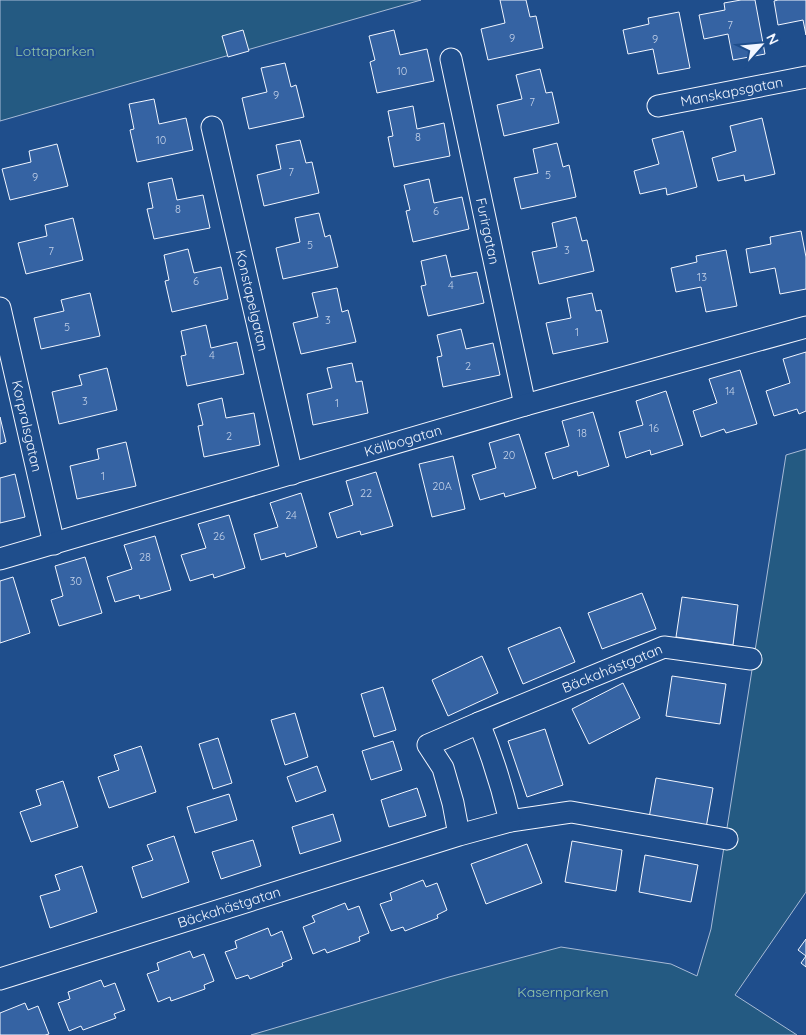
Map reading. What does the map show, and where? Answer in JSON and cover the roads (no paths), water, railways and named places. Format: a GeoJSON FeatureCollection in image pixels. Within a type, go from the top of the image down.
{"type":"FeatureCollection","features":[{"type":"Feature","properties":{"kind":"street","name":"Furirgatan"},"geometry":{"type":"LineString","coordinates":[[451,59],[525,405]]}},
{"type":"Feature","properties":{"kind":"street","name":"Manskapsgatan"},"geometry":{"type":"LineString","coordinates":[[658,106],[806,77]]}},
{"type":"Feature","properties":{"kind":"street","name":"Konstapelgatan"},"geometry":{"type":"LineString","coordinates":[[212,127],[292,474]]}},
{"type":"Feature","properties":{"kind":"street","name":"Korpralsgatan"},"geometry":{"type":"LineString","coordinates":[[0,308],[54,544]]}},
{"type":"Feature","properties":{"kind":"street","name":"Källbogatan"},"geometry":{"type":"LineString","coordinates":[[0,559],[525,405],[806,327]]}},
{"type":"Feature","properties":{"kind":"street","name":"Bäckahästgatan"},"geometry":{"type":"LineString","coordinates":[[459,835],[453,803],[443,768],[428,745],[664,647],[751,659]]}},
{"type":"Feature","properties":{"kind":"street"},"geometry":{"type":"LineString","coordinates":[[480,723],[498,773],[510,821]]}},
{"type":"Feature","properties":{"kind":"street","name":"Bäckahästgatan"},"geometry":{"type":"LineString","coordinates":[[0,979],[459,835],[510,821],[572,812],[727,839]]}},
{"type":"Feature","properties":{"kind":"park label","name":"Lottaparken"},"geometry":{"type":"Point","coordinates":[55,51]}},
{"type":"Feature","properties":{"kind":"park label","name":"Kasernparken"},"geometry":{"type":"Point","coordinates":[563,992]}}]}
